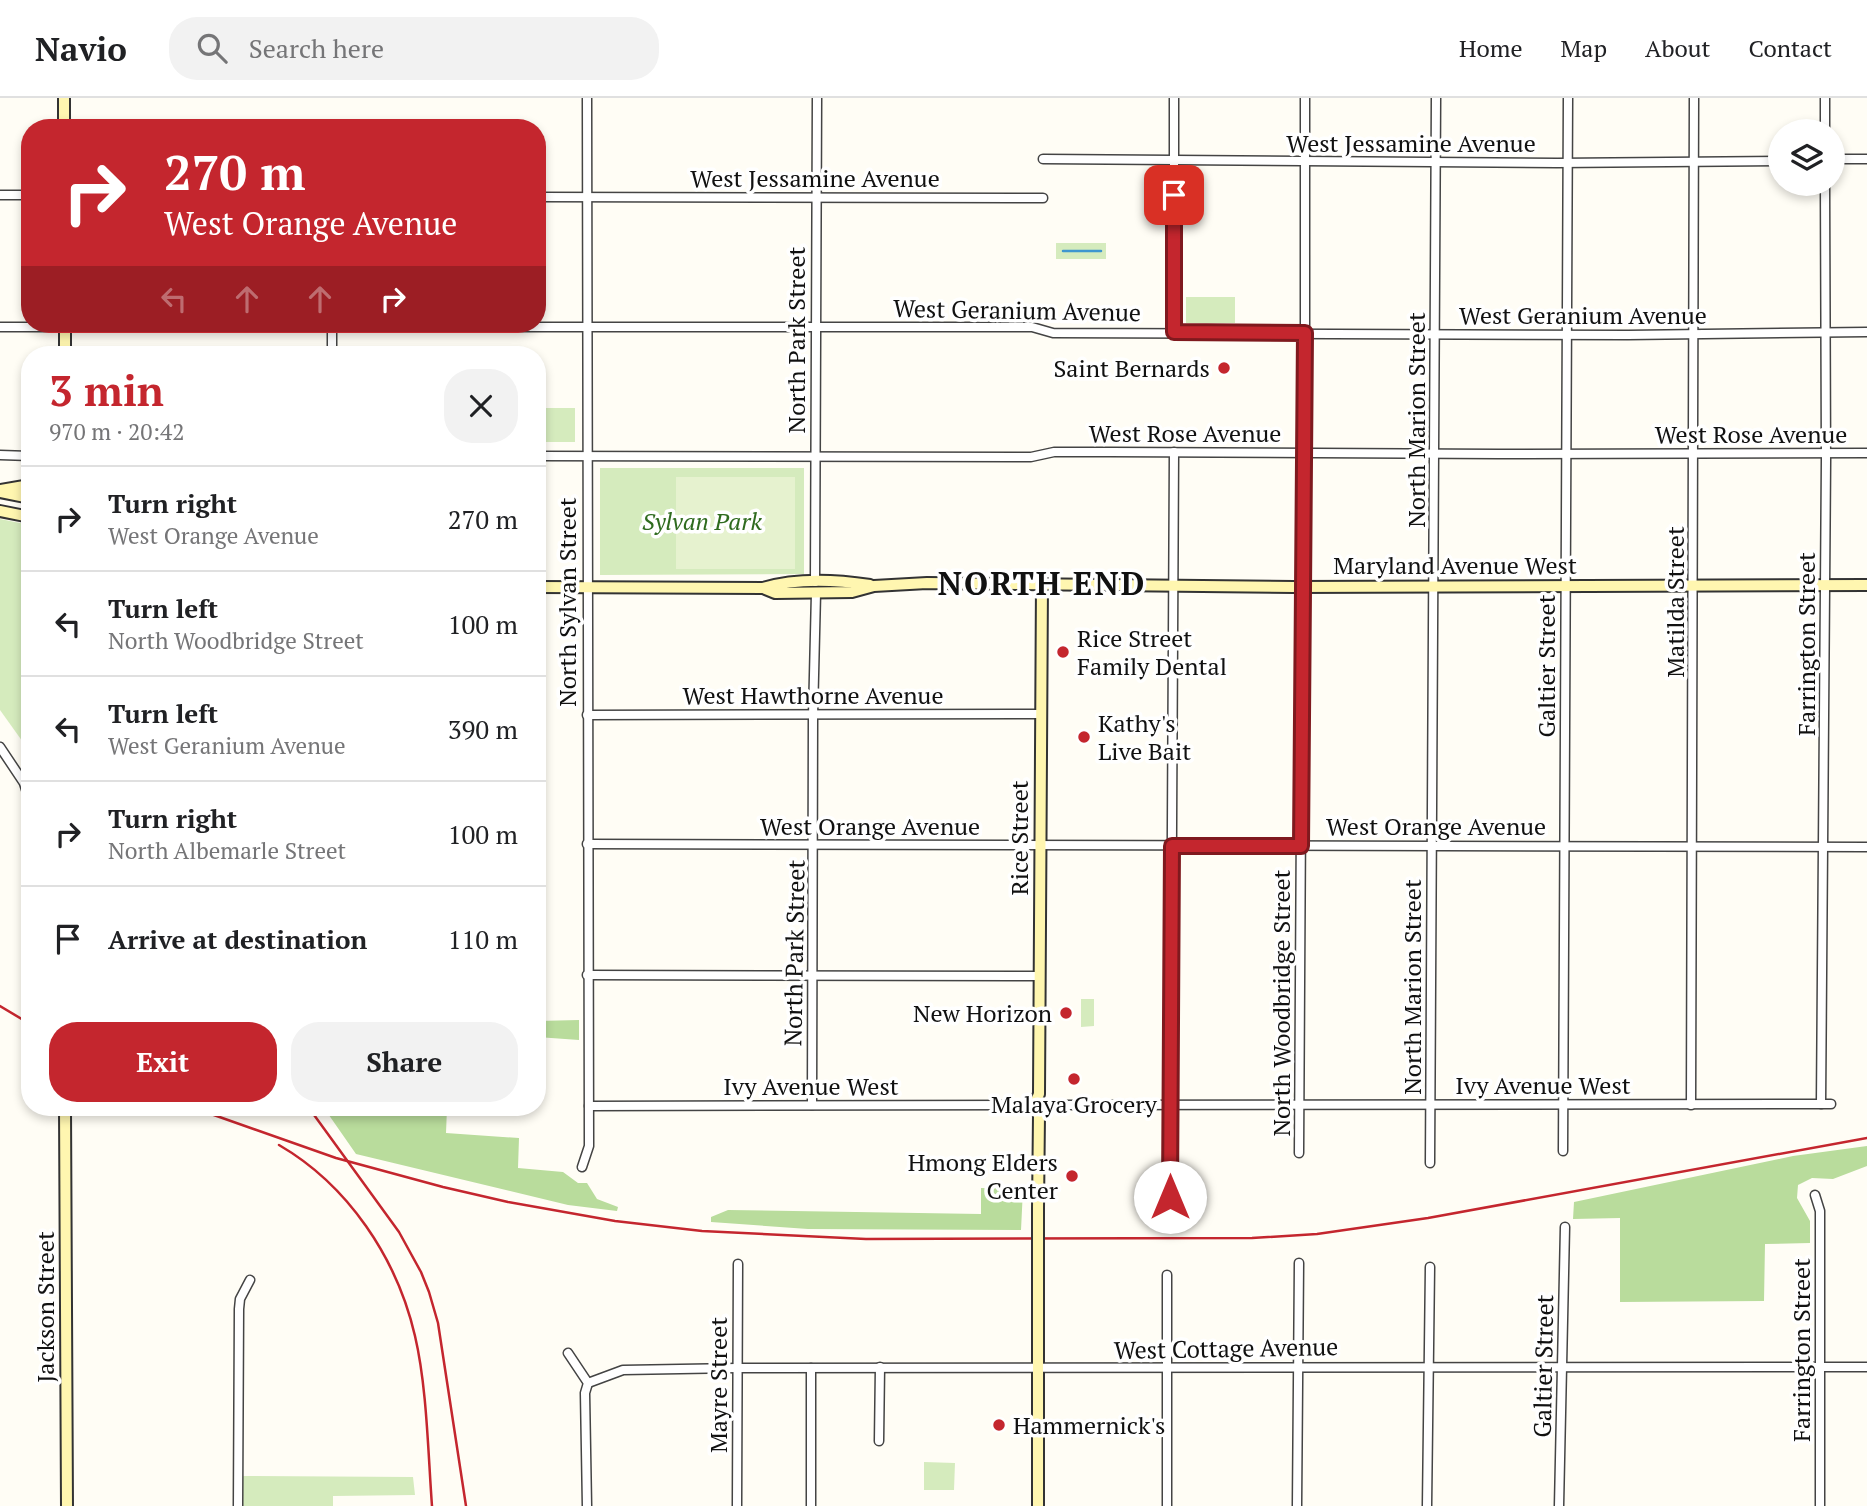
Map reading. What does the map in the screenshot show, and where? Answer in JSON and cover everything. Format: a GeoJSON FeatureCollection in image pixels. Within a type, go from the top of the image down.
{"type":"FeatureCollection","features":[{"type":"Feature","properties":{"kind":"main road"},"geometry":{"type":"LineString","coordinates":[[64,98],[64,119]]}},
{"type":"Feature","properties":{"kind":"main road"},"geometry":{"type":"LineString","coordinates":[[0,491],[21,487]]}},
{"type":"Feature","properties":{"kind":"main road"},"geometry":{"type":"LineString","coordinates":[[0,491],[21,496]]}},
{"type":"Feature","properties":{"kind":"main road"},"geometry":{"type":"LineString","coordinates":[[0,511],[21,515]]}},
{"type":"Feature","properties":{"kind":"main road","name":"Maryland Avenue West"},"geometry":{"type":"LineString","coordinates":[[546,587],[764,588],[775,593],[851,583],[874,586],[1042,583],[1304,587],[1867,585]]}},
{"type":"Feature","properties":{"kind":"main road","name":"Rice Street"},"geometry":{"type":"LineString","coordinates":[[1038,1506],[1042,583]]}},
{"type":"Feature","properties":{"kind":"main road","name":"Jackson Street"},"geometry":{"type":"LineString","coordinates":[[65,1116],[67,1506]]}},
{"type":"Feature","properties":{"kind":"street","name":"North Sylvan Street"},"geometry":{"type":"LineString","coordinates":[[582,1167],[589,1146],[587,98]]}},
{"type":"Feature","properties":{"kind":"street","name":"North Park Street"},"geometry":{"type":"LineString","coordinates":[[812,1105],[817,98]]}},
{"type":"Feature","properties":{"kind":"street"},"geometry":{"type":"LineString","coordinates":[[1174,98],[1174,332]]}},
{"type":"Feature","properties":{"kind":"street","name":"North Woodbridge Street"},"geometry":{"type":"LineString","coordinates":[[1299,1153],[1305,98]]}},
{"type":"Feature","properties":{"kind":"street","name":"North Marion Street"},"geometry":{"type":"LineString","coordinates":[[1430,1163],[1436,98]]}},
{"type":"Feature","properties":{"kind":"street","name":"Galtier Street"},"geometry":{"type":"LineString","coordinates":[[1563,1151],[1568,98]]}},
{"type":"Feature","properties":{"kind":"street","name":"Matilda Street"},"geometry":{"type":"LineString","coordinates":[[1691,1105],[1695,585],[1694,98]]}},
{"type":"Feature","properties":{"kind":"street"},"geometry":{"type":"LineString","coordinates":[[1825,98],[1825,119]]}},
{"type":"Feature","properties":{"kind":"street","name":"West Jessamine Avenue"},"geometry":{"type":"LineString","coordinates":[[1043,159],[1568,163],[1768,161]]}},
{"type":"Feature","properties":{"kind":"street"},"geometry":{"type":"LineString","coordinates":[[1845,159],[1867,159]]}},
{"type":"Feature","properties":{"kind":"street"},"geometry":{"type":"LineString","coordinates":[[0,195],[21,195]]}},
{"type":"Feature","properties":{"kind":"street","name":"Farrington Street"},"geometry":{"type":"LineString","coordinates":[[1825,196],[1826,1104]]}},
{"type":"Feature","properties":{"kind":"street","name":"West Jessamine Avenue"},"geometry":{"type":"LineString","coordinates":[[546,197],[1043,198]]}},
{"type":"Feature","properties":{"kind":"street","name":"West Geranium Avenue"},"geometry":{"type":"LineString","coordinates":[[0,327],[21,326]]}},
{"type":"Feature","properties":{"kind":"street","name":"West Geranium Avenue"},"geometry":{"type":"LineString","coordinates":[[546,326],[1032,327],[1053,332],[1436,335],[1867,332]]}},
{"type":"Feature","properties":{"kind":"street","name":"West Rose Avenue"},"geometry":{"type":"LineString","coordinates":[[546,456],[1031,457],[1054,452],[1867,453]]}},
{"type":"Feature","properties":{"kind":"street"},"geometry":{"type":"LineString","coordinates":[[1170,1197],[1174,452]]}},
{"type":"Feature","properties":{"kind":"street"},"geometry":{"type":"LineString","coordinates":[[0,455],[21,456]]}},
{"type":"Feature","properties":{"kind":"street","name":"West Hawthorne Avenue"},"geometry":{"type":"LineString","coordinates":[[587,715],[1040,714]]}},
{"type":"Feature","properties":{"kind":"street"},"geometry":{"type":"LineString","coordinates":[[0,747],[21,778]]}},
{"type":"Feature","properties":{"kind":"street","name":"West Orange Avenue"},"geometry":{"type":"LineString","coordinates":[[587,844],[1867,846]]}},
{"type":"Feature","properties":{"kind":"street"},"geometry":{"type":"LineString","coordinates":[[587,975],[1039,976]]}},
{"type":"Feature","properties":{"kind":"street","name":"Ivy Avenue West"},"geometry":{"type":"LineString","coordinates":[[589,1106],[812,1105],[1039,1109],[1170,1104],[1826,1104]]}},
{"type":"Feature","properties":{"kind":"street","name":"Farrington Street"},"geometry":{"type":"LineString","coordinates":[[1815,1195],[1820,1211],[1820,1506]]}},
{"type":"Feature","properties":{"kind":"street","name":"Galtier Street"},"geometry":{"type":"LineString","coordinates":[[1559,1506],[1564,1227]]}},
{"type":"Feature","properties":{"kind":"street"},"geometry":{"type":"LineString","coordinates":[[1297,1506],[1298,1263]]}},
{"type":"Feature","properties":{"kind":"street","name":"Mayre Street"},"geometry":{"type":"LineString","coordinates":[[737,1506],[738,1264]]}},
{"type":"Feature","properties":{"kind":"street"},"geometry":{"type":"LineString","coordinates":[[1427,1506],[1430,1267]]}},
{"type":"Feature","properties":{"kind":"street"},"geometry":{"type":"LineString","coordinates":[[1167,1275],[1167,1506]]}},
{"type":"Feature","properties":{"kind":"street"},"geometry":{"type":"LineString","coordinates":[[238,1506],[239,1309],[240,1299],[250,1280]]}},
{"type":"Feature","properties":{"kind":"street"},"geometry":{"type":"LineString","coordinates":[[568,1353],[588,1382],[585,1393],[587,1506]]}},
{"type":"Feature","properties":{"kind":"street","name":"West Cottage Avenue"},"geometry":{"type":"LineString","coordinates":[[588,1382],[623,1370],[737,1367],[1867,1367]]}},
{"type":"Feature","properties":{"kind":"street"},"geometry":{"type":"LineString","coordinates":[[879,1441],[880,1367]]}},
{"type":"Feature","properties":{"kind":"street"},"geometry":{"type":"LineString","coordinates":[[811,1368],[811,1506]]}},
{"type":"Feature","properties":{"kind":"green space"},"geometry":{"type":"Polygon","coordinates":[[[1056,243],[1106,243],[1106,259],[1056,259],[1056,243]]]}},
{"type":"Feature","properties":{"kind":"green space"},"geometry":{"type":"Polygon","coordinates":[[[1186,297],[1235,297],[1235,323],[1186,323],[1186,297]]]}},
{"type":"Feature","properties":{"kind":"green space"},"geometry":{"type":"Polygon","coordinates":[[[546,408],[575,408],[575,442],[546,442],[546,408]]]}},
{"type":"Feature","properties":{"kind":"green space","name":"Sylvan Park"},"geometry":{"type":"Polygon","coordinates":[[[600,468],[804,468],[804,574],[600,575],[600,468]]]}},
{"type":"Feature","properties":{"kind":"green space"},"geometry":{"type":"Polygon","coordinates":[[[676,477],[795,477],[795,569],[676,569],[676,477]]]}},
{"type":"Feature","properties":{"kind":"green space"},"geometry":{"type":"Polygon","coordinates":[[[0,519],[21,523],[21,739],[0,710],[0,519]]]}},
{"type":"Feature","properties":{"kind":"green space"},"geometry":{"type":"Polygon","coordinates":[[[1081,999],[1094,999],[1094,1026],[1081,1027],[1081,999]]]}},
{"type":"Feature","properties":{"kind":"green space"},"geometry":{"type":"Polygon","coordinates":[[[579,1020],[579,1040],[546,1038],[546,1021],[579,1020]]]}},
{"type":"Feature","properties":{"kind":"green space"},"geometry":{"type":"Polygon","coordinates":[[[330,1116],[447,1116],[446,1133],[519,1138],[518,1168],[563,1172],[578,1183],[587,1183],[597,1199],[618,1207],[617,1211],[568,1205],[356,1154],[330,1116]]]}},
{"type":"Feature","properties":{"kind":"green space"},"geometry":{"type":"Polygon","coordinates":[[[1867,1146],[1867,1166],[1833,1179],[1812,1178],[1798,1185],[1797,1198],[1810,1221],[1810,1243],[1765,1244],[1764,1301],[1620,1302],[1620,1218],[1573,1219],[1574,1202],[1793,1156],[1867,1146]]]}},
{"type":"Feature","properties":{"kind":"green space"},"geometry":{"type":"Polygon","coordinates":[[[981,1188],[1023,1189],[1021,1230],[808,1229],[711,1222],[711,1217],[728,1210],[981,1214],[981,1188]]]}},
{"type":"Feature","properties":{"kind":"green space"},"geometry":{"type":"Polygon","coordinates":[[[924,1462],[955,1463],[954,1490],[924,1490],[924,1462]]]}},
{"type":"Feature","properties":{"kind":"green space"},"geometry":{"type":"Polygon","coordinates":[[[238,1476],[413,1477],[415,1495],[333,1496],[333,1506],[238,1506],[238,1476]]]}},
{"type":"Feature","properties":{"kind":"waterway"},"geometry":{"type":"LineString","coordinates":[[1063,251],[1101,251]]}},
{"type":"Feature","properties":{"kind":"railway"},"geometry":{"type":"LineString","coordinates":[[0,1006],[21,1019]]}},
{"type":"Feature","properties":{"kind":"railway"},"geometry":{"type":"LineString","coordinates":[[217,1116],[336,1158],[508,1202],[615,1221],[702,1231],[866,1239],[1252,1238],[1317,1234],[1428,1218],[1867,1138]]}},
{"type":"Feature","properties":{"kind":"railway"},"geometry":{"type":"LineString","coordinates":[[315,1116],[399,1232],[429,1292],[438,1323],[466,1506]]}},
{"type":"Feature","properties":{"kind":"railway"},"geometry":{"type":"LineString","coordinates":[[279,1145],[304,1161],[348,1202],[366,1226],[396,1279],[407,1307],[419,1356],[425,1398],[432,1506]]}},
{"type":"Feature","properties":{"kind":"place","name":"Saint Bernards"},"geometry":{"type":"Point","coordinates":[1224,368]}},
{"type":"Feature","properties":{"kind":"place","name":"Rice Street Family Dental"},"geometry":{"type":"Point","coordinates":[1063,652]}},
{"type":"Feature","properties":{"kind":"place","name":"Kathy's Live Bait"},"geometry":{"type":"Point","coordinates":[1084,737]}},
{"type":"Feature","properties":{"kind":"place","name":"New Horizon"},"geometry":{"type":"Point","coordinates":[1066,1013]}},
{"type":"Feature","properties":{"kind":"place","name":"Malaya Grocery"},"geometry":{"type":"Point","coordinates":[1074,1079]}},
{"type":"Feature","properties":{"kind":"place","name":"Hmong Elders Center"},"geometry":{"type":"Point","coordinates":[1072,1176]}},
{"type":"Feature","properties":{"kind":"place","name":"Hammernick's"},"geometry":{"type":"Point","coordinates":[999,1425]}},
{"type":"Feature","properties":{"kind":"district","name":"NORTH END"},"geometry":{"type":"Point","coordinates":[1042,583]}},
{"type":"Feature","properties":{"kind":"route"},"geometry":{"type":"LineString","coordinates":[[1170,1197],[1172,846],[1301,846],[1305,453],[1305,333],[1174,332],[1174,195]]}}]}
